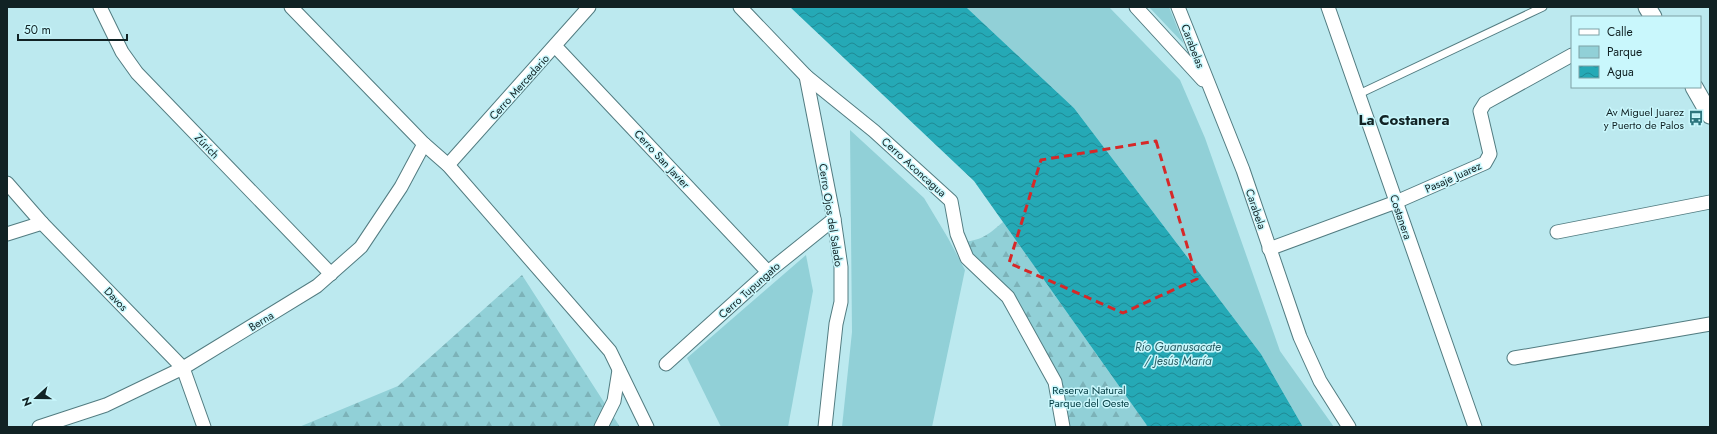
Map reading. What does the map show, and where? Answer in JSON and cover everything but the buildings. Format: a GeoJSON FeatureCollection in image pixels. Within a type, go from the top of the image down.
{"type":"FeatureCollection","features":[{"type":"Feature","properties":{"kind":"street","name":"Zúrich"},"geometry":{"type":"LineString","coordinates":[[100,7],[122,52],[137,73],[331,274]]}},
{"type":"Feature","properties":{"kind":"street"},"geometry":{"type":"LineString","coordinates":[[291,7],[424,144],[448,165],[610,351],[647,427]]}},
{"type":"Feature","properties":{"kind":"street","name":"Cerro Mercedario"},"geometry":{"type":"LineString","coordinates":[[448,165],[589,7]]}},
{"type":"Feature","properties":{"kind":"street","name":"Cerro Aconcagua"},"geometry":{"type":"LineString","coordinates":[[740,7],[806,76],[874,132],[951,200],[957,234],[967,258],[1008,297],[1055,382],[1063,427]]}},
{"type":"Feature","properties":{"kind":"street","name":"Carabela"},"geometry":{"type":"LineString","coordinates":[[1136,7],[1209,86],[1243,170],[1269,249],[1309,359],[1320,381],[1349,427]]}},
{"type":"Feature","properties":{"kind":"street","name":"Carabelas"},"geometry":{"type":"LineString","coordinates":[[1178,7],[1209,86]]}},
{"type":"Feature","properties":{"kind":"street","name":"Costanera"},"geometry":{"type":"LineString","coordinates":[[1328,7],[1475,427]]}},
{"type":"Feature","properties":{"kind":"street","name":"Cerro San Javier"},"geometry":{"type":"LineString","coordinates":[[555,46],[768,272]]}},
{"type":"Feature","properties":{"kind":"street","name":"Pasaje Juarez"},"geometry":{"type":"LineString","coordinates":[[1269,249],[1396,202],[1485,163],[1490,154],[1480,111],[1485,103],[1571,56]]}},
{"type":"Feature","properties":{"kind":"street","name":"Cerro Ojos del Salado"},"geometry":{"type":"LineString","coordinates":[[806,76],[834,219],[841,267],[841,302],[836,324],[825,427]]}},
{"type":"Feature","properties":{"kind":"street"},"geometry":{"type":"LineString","coordinates":[[1695,88],[1710,115]]}},
{"type":"Feature","properties":{"kind":"street","name":"Berna"},"geometry":{"type":"LineString","coordinates":[[39,427],[106,405],[183,368],[317,286],[361,246],[401,187],[424,144]]}},
{"type":"Feature","properties":{"kind":"street","name":"Davos"},"geometry":{"type":"LineString","coordinates":[[7,183],[42,223],[183,368],[204,427]]}},
{"type":"Feature","properties":{"kind":"street"},"geometry":{"type":"LineString","coordinates":[[1558,232],[1710,202]]}},
{"type":"Feature","properties":{"kind":"street","name":"Cerro Tupungato"},"geometry":{"type":"LineString","coordinates":[[666,364],[768,272],[834,219]]}},
{"type":"Feature","properties":{"kind":"street"},"geometry":{"type":"LineString","coordinates":[[7,234],[42,223]]}},
{"type":"Feature","properties":{"kind":"street"},"geometry":{"type":"LineString","coordinates":[[1514,358],[1710,324]]}},
{"type":"Feature","properties":{"kind":"street"},"geometry":{"type":"LineString","coordinates":[[601,427],[614,401],[619,370]]}},
{"type":"Feature","properties":{"kind":"lane"},"geometry":{"type":"LineString","coordinates":[[1359,94],[1543,7]]}},
{"type":"Feature","properties":{"kind":"highlighted area"},"geometry":{"type":"Polygon","coordinates":[[[1156,141],[1197,279],[1123,313],[1009,263],[1041,160],[1156,141]]]}},
{"type":"Feature","properties":{"kind":"green space"},"geometry":{"type":"Polygon","coordinates":[[[966,7],[1109,7],[1180,80],[1205,138],[1280,351],[1334,427],[1303,427],[1261,354],[1074,108],[966,7]]]}},
{"type":"Feature","properties":{"kind":"green space"},"geometry":{"type":"Polygon","coordinates":[[[1149,7],[1169,7],[1184,44],[1149,7]]]}},
{"type":"Feature","properties":{"kind":"green space"},"geometry":{"type":"Polygon","coordinates":[[[850,130],[924,198],[965,270],[932,427],[842,427],[852,332],[850,130]]]}},
{"type":"Feature","properties":{"kind":"green space","name":"Reserva Natural Parque del Oeste"},"geometry":{"type":"Polygon","coordinates":[[[1003,222],[1148,427],[1063,427],[1055,382],[1008,297],[960,242],[979,239],[1003,222]]]}},
{"type":"Feature","properties":{"kind":"green space"},"geometry":{"type":"Polygon","coordinates":[[[806,255],[813,291],[788,427],[721,427],[687,358],[806,255]]]}},
{"type":"Feature","properties":{"kind":"green space"},"geometry":{"type":"Polygon","coordinates":[[[522,275],[620,427],[299,427],[398,386],[522,275]]]}},
{"type":"Feature","properties":{"kind":"water","name":"Río Guanusacate / Jesús María"},"geometry":{"type":"Polygon","coordinates":[[[790,7],[966,7],[1074,108],[1261,354],[1303,427],[1148,427],[974,181],[790,7]]]}},
{"type":"Feature","properties":{"kind":"place","name":"Av Miguel Juarez y Puerto de Palos"},"geometry":{"type":"Point","coordinates":[1696,118]}},
{"type":"Feature","properties":{"kind":"district","name":"La Costanera"},"geometry":{"type":"Point","coordinates":[1404,120]}}]}
